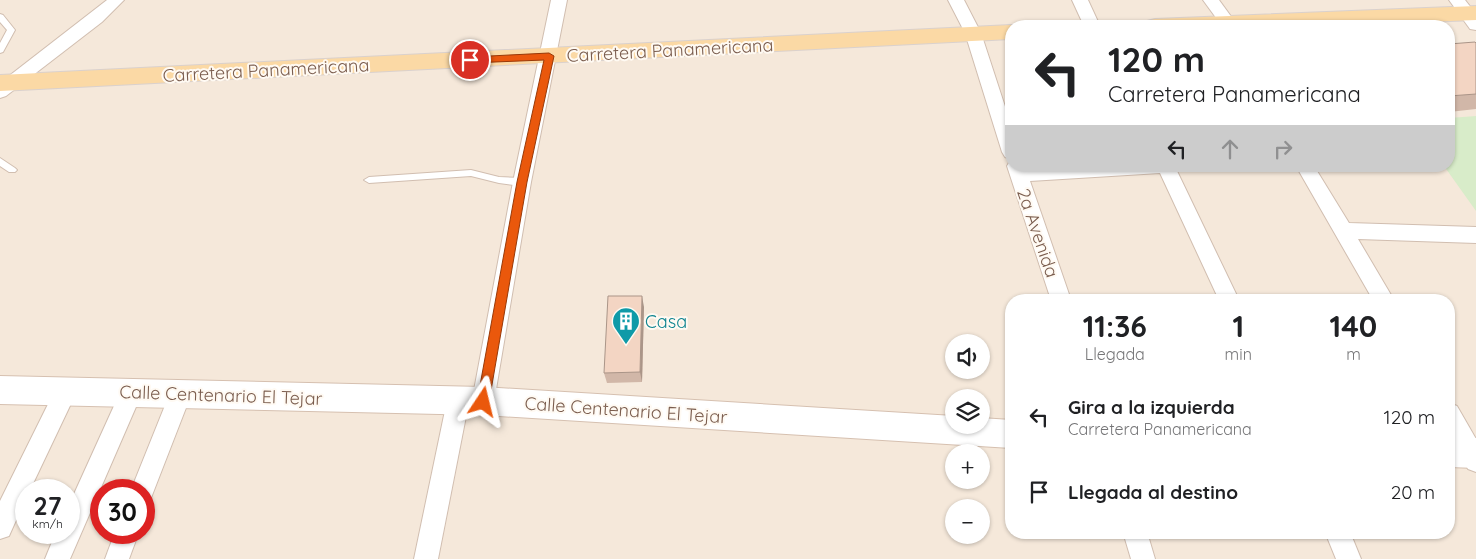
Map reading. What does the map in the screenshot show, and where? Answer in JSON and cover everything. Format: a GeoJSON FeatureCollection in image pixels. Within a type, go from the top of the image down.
{"type":"FeatureCollection","features":[{"type":"Feature","properties":{"kind":"main road"},"geometry":{"type":"LineString","coordinates":[[1329,20],[1469,13]]}},
{"type":"Feature","properties":{"kind":"main road","name":"Carretera Panamericana"},"geometry":{"type":"LineString","coordinates":[[4,86],[1005,32]]}},
{"type":"Feature","properties":{"kind":"main road","name":"Calle Centenario El Tejar"},"geometry":{"type":"LineString","coordinates":[[0,390],[471,401],[1005,434]]}},
{"type":"Feature","properties":{"kind":"street"},"geometry":{"type":"LineString","coordinates":[[4,86],[96,18],[116,0]]}},
{"type":"Feature","properties":{"kind":"street"},"geometry":{"type":"LineString","coordinates":[[426,559],[471,401],[522,182],[559,0]]}},
{"type":"Feature","properties":{"kind":"street"},"geometry":{"type":"LineString","coordinates":[[956,0],[973,33],[1005,133]]}},
{"type":"Feature","properties":{"kind":"street"},"geometry":{"type":"LineString","coordinates":[[1080,0],[1089,20]]}},
{"type":"Feature","properties":{"kind":"street"},"geometry":{"type":"LineString","coordinates":[[1211,0],[1225,20]]}},
{"type":"Feature","properties":{"kind":"street","name":"2a Avenida"},"geometry":{"type":"LineString","coordinates":[[1017,172],[1058,294]]}},
{"type":"Feature","properties":{"kind":"street"},"geometry":{"type":"LineString","coordinates":[[1169,172],[1226,294]]}},
{"type":"Feature","properties":{"kind":"street"},"geometry":{"type":"LineString","coordinates":[[1309,172],[1381,294]]}},
{"type":"Feature","properties":{"kind":"street"},"geometry":{"type":"LineString","coordinates":[[1345,231],[1476,235]]}},
{"type":"Feature","properties":{"kind":"street"},"geometry":{"type":"LineString","coordinates":[[0,527],[66,391]]}},
{"type":"Feature","properties":{"kind":"street"},"geometry":{"type":"LineString","coordinates":[[58,559],[131,393]]}},
{"type":"Feature","properties":{"kind":"street"},"geometry":{"type":"LineString","coordinates":[[147,479],[180,395]]}},
{"type":"Feature","properties":{"kind":"street"},"geometry":{"type":"LineString","coordinates":[[1455,426],[1468,455]]}},
{"type":"Feature","properties":{"kind":"street"},"geometry":{"type":"LineString","coordinates":[[1137,539],[1143,559]]}},
{"type":"Feature","properties":{"kind":"street"},"geometry":{"type":"LineString","coordinates":[[1340,539],[1349,559]]}},
{"type":"Feature","properties":{"kind":"street"},"geometry":{"type":"LineString","coordinates":[[117,559],[123,544]]}},
{"type":"Feature","properties":{"kind":"lane"},"geometry":{"type":"LineString","coordinates":[[0,17],[11,30],[0,50]]}},
{"type":"Feature","properties":{"kind":"lane"},"geometry":{"type":"LineString","coordinates":[[0,161],[12,170]]}},
{"type":"Feature","properties":{"kind":"lane"},"geometry":{"type":"LineString","coordinates":[[369,180],[471,173],[498,180],[522,182]]}},
{"type":"Feature","properties":{"kind":"shaded area"},"geometry":{"type":"Polygon","coordinates":[[[0,0],[1476,0],[1476,559],[0,559],[0,0]]]}},
{"type":"Feature","properties":{"kind":"green space"},"geometry":{"type":"Polygon","coordinates":[[[1476,116],[1476,211],[1448,172],[1455,172],[1455,118],[1476,116]]]}},
{"type":"Feature","properties":{"kind":"building"},"geometry":{"type":"Polygon","coordinates":[[[1476,43],[1476,94],[1455,96],[1455,44],[1476,43]]]}},
{"type":"Feature","properties":{"kind":"building","name":"Casa"},"geometry":{"type":"Polygon","coordinates":[[[608,296],[642,296],[640,372],[604,373],[608,296]]]}},
{"type":"Feature","properties":{"kind":"place","name":"Casa"},"geometry":{"type":"Point","coordinates":[626,345]}},
{"type":"Feature","properties":{"kind":"route"},"geometry":{"type":"LineString","coordinates":[[470,60],[549,56],[522,182],[483,402]]}}]}
